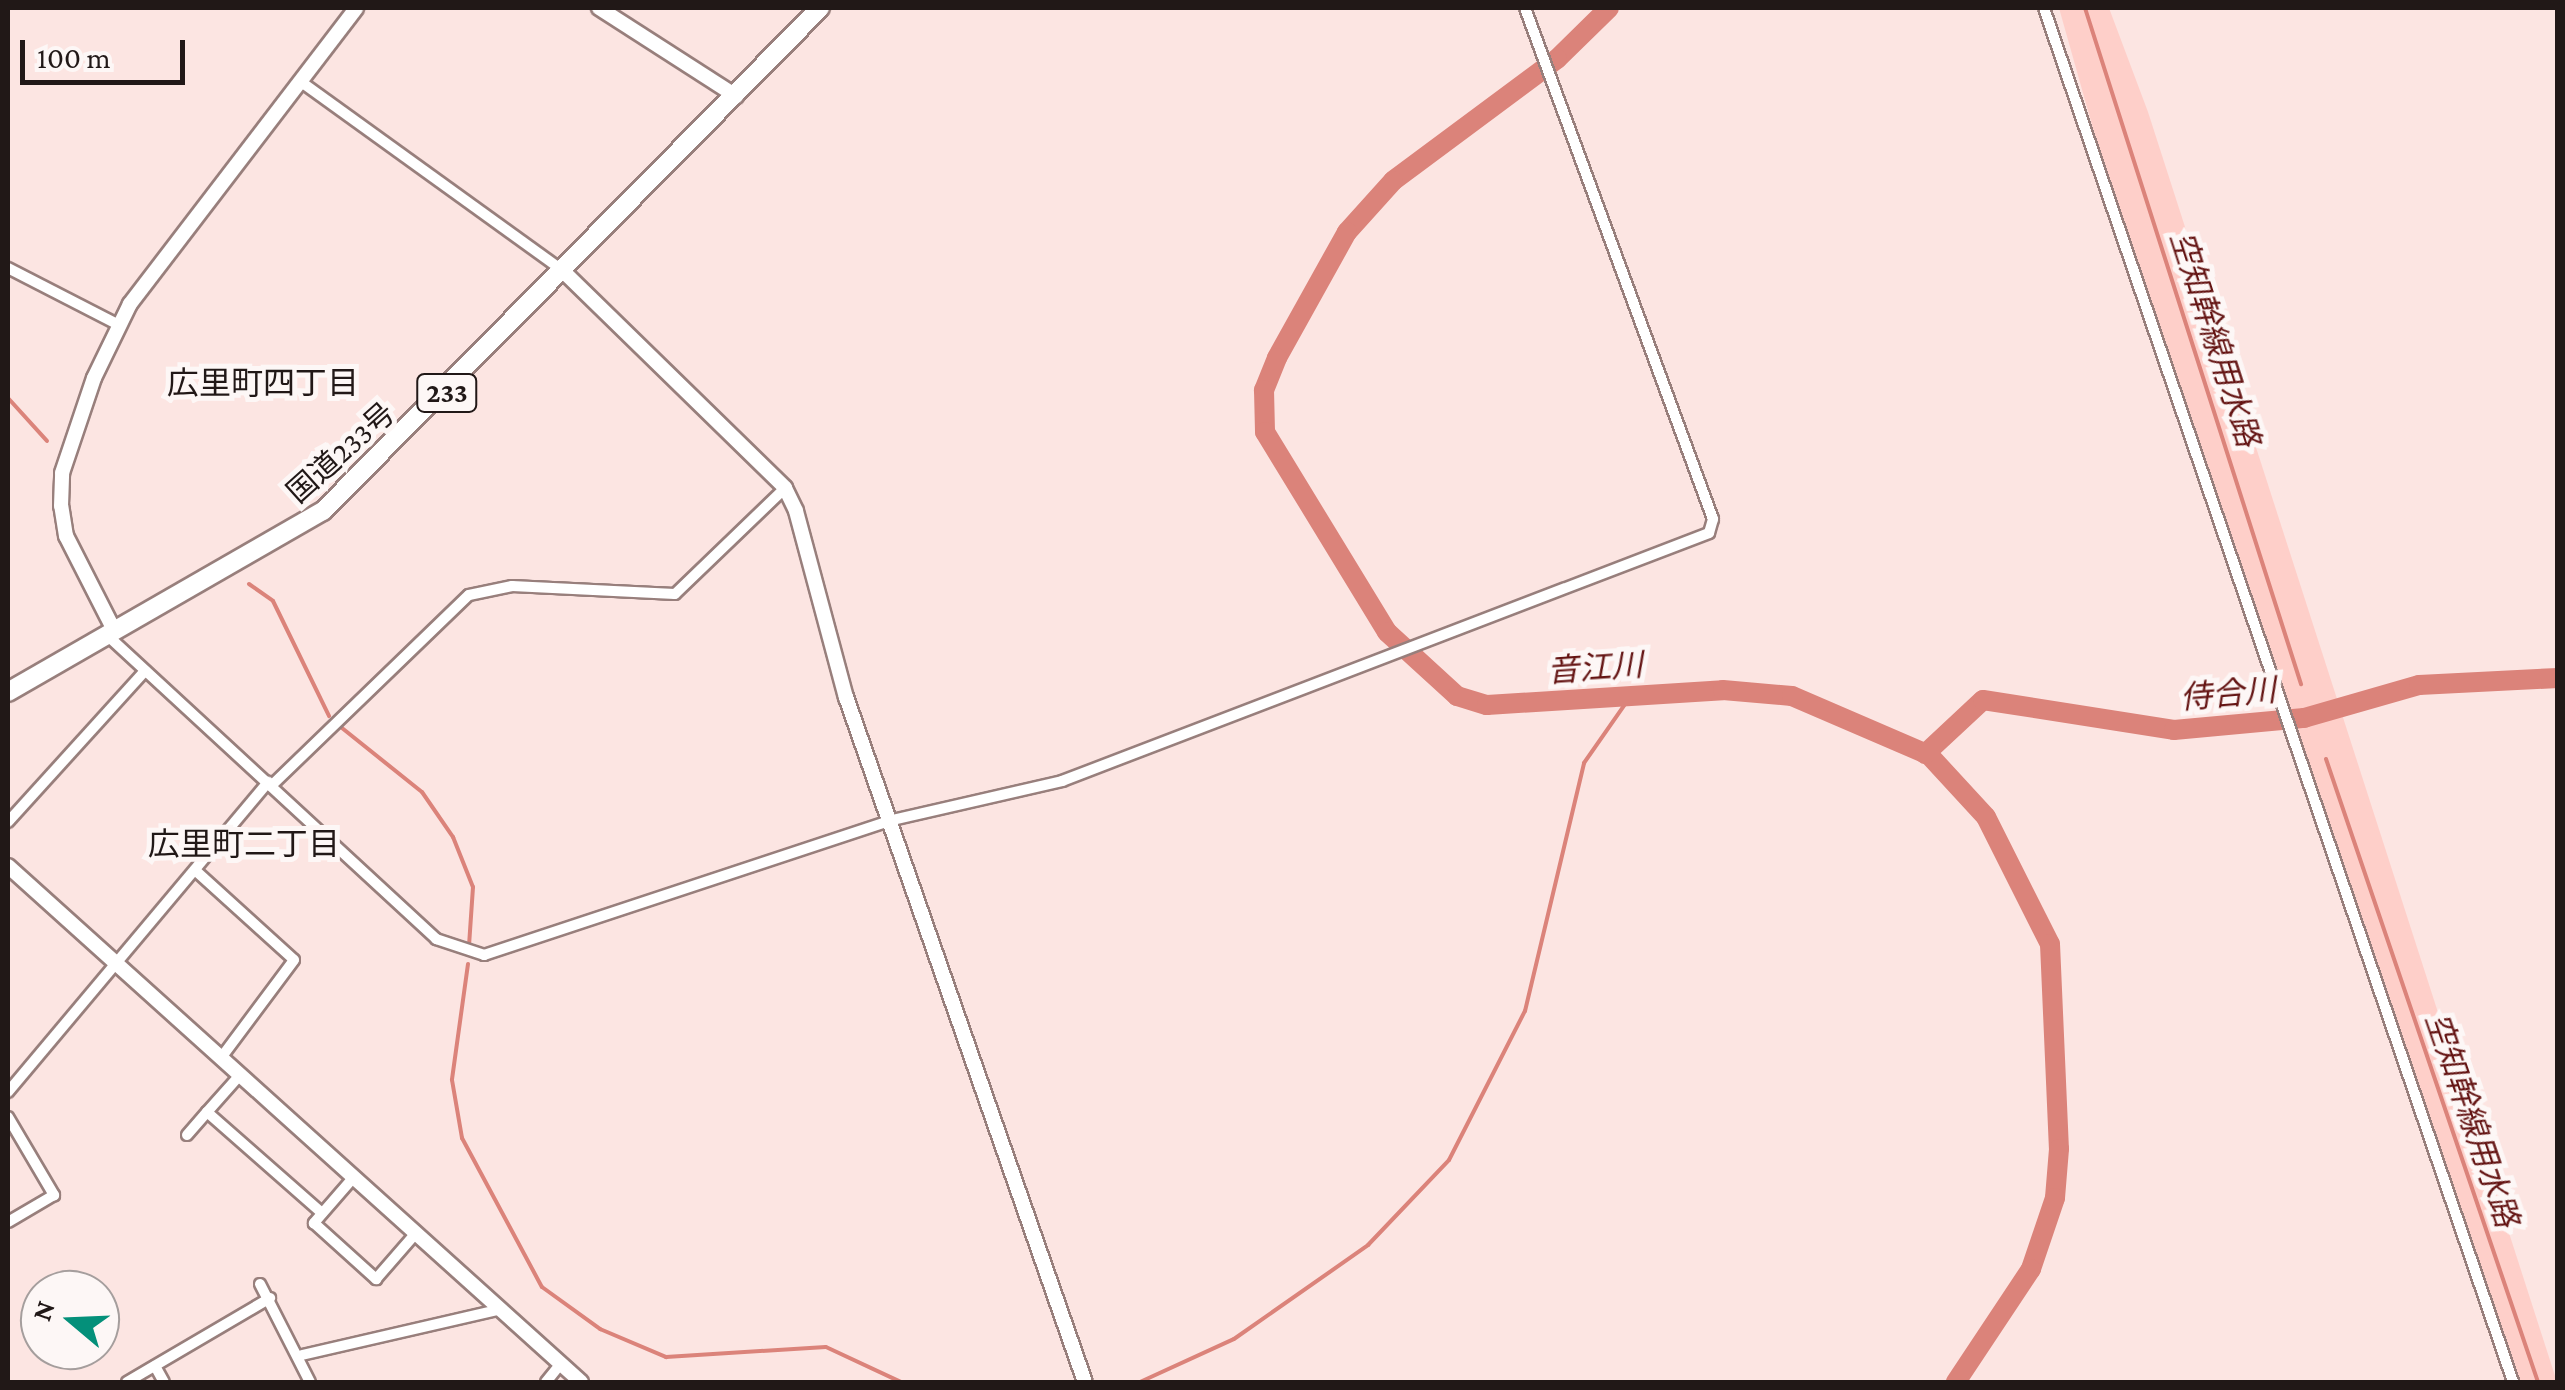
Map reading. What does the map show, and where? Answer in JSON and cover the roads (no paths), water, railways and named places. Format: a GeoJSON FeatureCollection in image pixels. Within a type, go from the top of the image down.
{"type":"FeatureCollection","features":[{"type":"Feature","properties":{"kind":"highway","name":"国道233号"},"geometry":{"type":"LineString","coordinates":[[8,692],[323,511],[564,272],[820,8]]}},
{"type":"Feature","properties":{"kind":"street"},"geometry":{"type":"LineString","coordinates":[[356,8],[116,324],[62,473],[66,536],[112,634],[145,671],[436,939],[484,955],[888,822],[1062,781],[1380,666],[1709,533],[1713,520],[1525,8]]}},
{"type":"Feature","properties":{"kind":"street"},"geometry":{"type":"LineString","coordinates":[[599,8],[736,96]]}},
{"type":"Feature","properties":{"kind":"street"},"geometry":{"type":"LineString","coordinates":[[2044,8],[2263,671],[2286,706],[2513,1382]]}},
{"type":"Feature","properties":{"kind":"street"},"geometry":{"type":"LineString","coordinates":[[300,81],[564,272],[785,488],[888,822],[1085,1382]]}},
{"type":"Feature","properties":{"kind":"street"},"geometry":{"type":"LineString","coordinates":[[8,268],[116,324]]}},
{"type":"Feature","properties":{"kind":"street"},"geometry":{"type":"LineString","coordinates":[[8,1092],[119,966],[269,784],[469,595],[512,586],[675,594],[785,488]]}},
{"type":"Feature","properties":{"kind":"street"},"geometry":{"type":"LineString","coordinates":[[8,822],[145,671]]}},
{"type":"Feature","properties":{"kind":"street"},"geometry":{"type":"LineString","coordinates":[[8,866],[581,1382]]}},
{"type":"Feature","properties":{"kind":"street"},"geometry":{"type":"LineString","coordinates":[[196,871],[294,960],[221,1058]]}},
{"type":"Feature","properties":{"kind":"street"},"geometry":{"type":"LineString","coordinates":[[187,1135],[240,1075]]}},
{"type":"Feature","properties":{"kind":"street"},"geometry":{"type":"LineString","coordinates":[[207,1112],[322,1214]]}},
{"type":"Feature","properties":{"kind":"street"},"geometry":{"type":"LineString","coordinates":[[8,1117],[54,1195],[8,1222]]}},
{"type":"Feature","properties":{"kind":"street"},"geometry":{"type":"LineString","coordinates":[[353,1178],[314,1223],[376,1279],[416,1233]]}},
{"type":"Feature","properties":{"kind":"street"},"geometry":{"type":"LineString","coordinates":[[260,1284],[302,1355],[310,1382]]}},
{"type":"Feature","properties":{"kind":"street"},"geometry":{"type":"LineString","coordinates":[[127,1382],[270,1298]]}},
{"type":"Feature","properties":{"kind":"street"},"geometry":{"type":"LineString","coordinates":[[302,1355],[497,1310]]}},
{"type":"Feature","properties":{"kind":"street"},"geometry":{"type":"LineString","coordinates":[[546,1382],[560,1364]]}},
{"type":"Feature","properties":{"kind":"street"},"geometry":{"type":"LineString","coordinates":[[155,1366],[164,1382]]}},
{"type":"Feature","properties":{"kind":"waterway","name":"音江川"},"geometry":{"type":"LineString","coordinates":[[1609,8],[1557,59],[1393,181],[1347,232],[1277,358],[1264,390],[1265,432],[1387,632],[1457,696],[1487,705],[1723,690],[1792,696],[1929,755],[1986,817],[2050,944],[2059,1149],[2055,1198],[2031,1269],[1956,1382]]}},
{"type":"Feature","properties":{"kind":"waterway","name":"空知幹線用水路"},"geometry":{"type":"LineString","coordinates":[[2085,8],[2301,684]]}},
{"type":"Feature","properties":{"kind":"waterway"},"geometry":{"type":"LineString","coordinates":[[8,398],[47,441]]}},
{"type":"Feature","properties":{"kind":"waterway"},"geometry":{"type":"LineString","coordinates":[[249,584],[273,601],[329,716]]}},
{"type":"Feature","properties":{"kind":"waterway","name":"侍合川"},"geometry":{"type":"LineString","coordinates":[[1925,754],[1983,700],[2174,730],[2304,718],[2419,685],[2558,678]]}},
{"type":"Feature","properties":{"kind":"waterway"},"geometry":{"type":"LineString","coordinates":[[1140,1382],[1234,1339],[1368,1245],[1449,1160],[1525,1011],[1584,763],[1630,697]]}},
{"type":"Feature","properties":{"kind":"waterway"},"geometry":{"type":"LineString","coordinates":[[342,728],[422,792],[453,837],[473,887],[469,946]]}},
{"type":"Feature","properties":{"kind":"waterway","name":"空知幹線用水路"},"geometry":{"type":"LineString","coordinates":[[2326,759],[2538,1382]]}},
{"type":"Feature","properties":{"kind":"waterway"},"geometry":{"type":"LineString","coordinates":[[468,964],[452,1080],[462,1138],[542,1287],[600,1329],[666,1357],[826,1347],[901,1382]]}},
{"type":"Feature","properties":{"kind":"district","name":"広里町四丁目"},"geometry":{"type":"Point","coordinates":[263,383]}},
{"type":"Feature","properties":{"kind":"district","name":"広里町二丁目"},"geometry":{"type":"Point","coordinates":[244,844]}}]}
